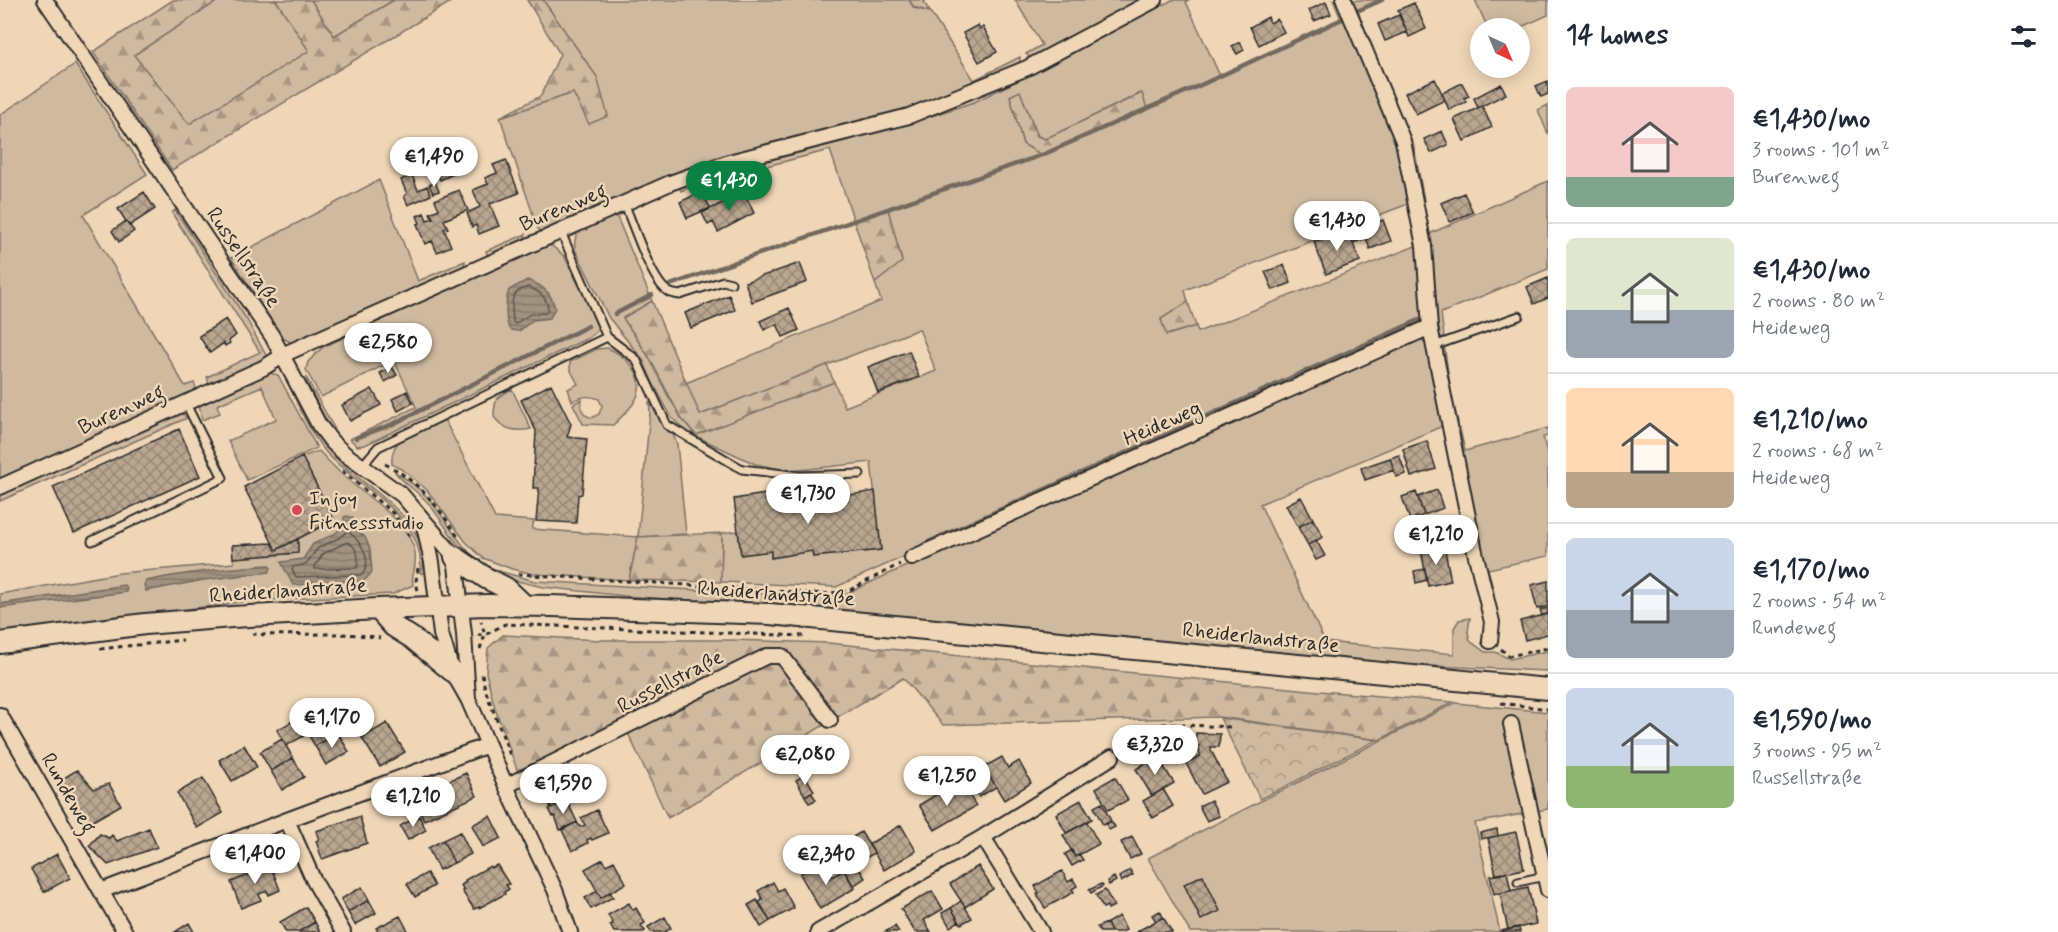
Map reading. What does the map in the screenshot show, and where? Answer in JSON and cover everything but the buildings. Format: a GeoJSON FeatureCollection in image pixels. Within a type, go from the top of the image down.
{"type":"FeatureCollection","features":[{"type":"Feature","properties":{"kind":"main road"},"geometry":{"type":"LineString","coordinates":[[458,550],[486,578],[506,588],[525,606]]}},
{"type":"Feature","properties":{"kind":"main road","name":"Rheiderlandstraße"},"geometry":{"type":"LineString","coordinates":[[0,643],[145,624],[378,609],[525,606],[770,614],[1548,689]]}},
{"type":"Feature","properties":{"kind":"main road"},"geometry":{"type":"LineString","coordinates":[[378,609],[393,626],[412,638],[452,671]]}},
{"type":"Feature","properties":{"kind":"street","name":"Russellstraße"},"geometry":{"type":"LineString","coordinates":[[45,0],[272,336],[319,425],[332,442],[366,461],[402,495],[423,519],[458,550],[468,699]]}},
{"type":"Feature","properties":{"kind":"street","name":"Burenweg"},"geometry":{"type":"LineString","coordinates":[[0,487],[263,368],[282,356],[560,230],[670,183],[729,162],[909,116],[1027,68],[1155,0]]}},
{"type":"Feature","properties":{"kind":"street"},"geometry":{"type":"LineString","coordinates":[[1344,0],[1403,141],[1424,246],[1430,327],[1475,552],[1492,622],[1490,641]]}},
{"type":"Feature","properties":{"kind":"street","name":"Heideweg"},"geometry":{"type":"LineString","coordinates":[[912,558],[1430,327]]}},
{"type":"Feature","properties":{"kind":"street","name":"Russellstraße"},"geometry":{"type":"LineString","coordinates":[[423,519],[432,562],[429,607],[441,634],[452,671],[468,699],[555,890],[570,932]]}},
{"type":"Feature","properties":{"kind":"street","name":"Russellstraße"},"geometry":{"type":"LineString","coordinates":[[506,786],[767,656],[782,656],[830,720]]}},
{"type":"Feature","properties":{"kind":"street","name":"Rundeweg"},"geometry":{"type":"LineString","coordinates":[[0,715],[125,932]]}},
{"type":"Feature","properties":{"kind":"street"},"geometry":{"type":"LineString","coordinates":[[1511,724],[1546,875]]}},
{"type":"Feature","properties":{"kind":"street"},"geometry":{"type":"LineString","coordinates":[[101,891],[488,745]]}},
{"type":"Feature","properties":{"kind":"street"},"geometry":{"type":"LineString","coordinates":[[818,932],[983,837],[1112,757]]}},
{"type":"Feature","properties":{"kind":"street"},"geometry":{"type":"LineString","coordinates":[[286,820],[313,879],[343,932]]}},
{"type":"Feature","properties":{"kind":"street"},"geometry":{"type":"LineString","coordinates":[[983,837],[1041,932]]}},
{"type":"Feature","properties":{"kind":"lane"},"geometry":{"type":"LineString","coordinates":[[624,203],[656,279],[665,290],[680,295],[723,281],[731,284]]}},
{"type":"Feature","properties":{"kind":"lane"},"geometry":{"type":"LineString","coordinates":[[560,230],[607,337],[636,359],[667,425],[742,469],[800,476],[861,474]]}},
{"type":"Feature","properties":{"kind":"lane"},"geometry":{"type":"LineString","coordinates":[[1434,346],[1519,316]]}},
{"type":"Feature","properties":{"kind":"lane"},"geometry":{"type":"LineString","coordinates":[[366,461],[378,447],[607,337]]}},
{"type":"Feature","properties":{"kind":"lane"},"geometry":{"type":"LineString","coordinates":[[92,541],[223,478],[185,402]]}},
{"type":"Feature","properties":{"kind":"lane"},"geometry":{"type":"LineString","coordinates":[[1518,882],[1546,875]]}},
{"type":"Feature","properties":{"kind":"path"},"geometry":{"type":"LineString","coordinates":[[366,461],[395,469],[425,492],[458,550]]}},
{"type":"Feature","properties":{"kind":"path"},"geometry":{"type":"LineString","coordinates":[[339,468],[394,514],[413,542]]}},
{"type":"Feature","properties":{"kind":"path"},"geometry":{"type":"LineString","coordinates":[[512,573],[548,578],[825,594],[850,590],[912,558]]}},
{"type":"Feature","properties":{"kind":"path"},"geometry":{"type":"LineString","coordinates":[[418,566],[416,580],[429,607]]}},
{"type":"Feature","properties":{"kind":"path"},"geometry":{"type":"LineString","coordinates":[[464,634],[485,635],[505,624],[809,636]]}},
{"type":"Feature","properties":{"kind":"path"},"geometry":{"type":"LineString","coordinates":[[246,634],[277,636],[363,634],[386,639]]}},
{"type":"Feature","properties":{"kind":"path"},"geometry":{"type":"LineString","coordinates":[[480,655],[485,635]]}},
{"type":"Feature","properties":{"kind":"path"},"geometry":{"type":"LineString","coordinates":[[93,650],[183,640]]}},
{"type":"Feature","properties":{"kind":"path"},"geometry":{"type":"LineString","coordinates":[[1490,641],[1509,656],[1548,648]]}},
{"type":"Feature","properties":{"kind":"path"},"geometry":{"type":"LineString","coordinates":[[481,669],[485,689],[519,779]]}},
{"type":"Feature","properties":{"kind":"path"},"geometry":{"type":"LineString","coordinates":[[1495,702],[1548,709]]}},
{"type":"Feature","properties":{"kind":"path"},"geometry":{"type":"LineString","coordinates":[[1159,732],[1162,724],[1231,727]]}},
{"type":"Feature","properties":{"kind":"green space"},"geometry":{"type":"Polygon","coordinates":[[[173,0],[219,0],[134,55],[189,124],[309,51],[276,0],[311,0],[334,36],[394,0],[454,0],[172,170],[93,52],[173,0]]]}},
{"type":"Feature","properties":{"kind":"green space"},"geometry":{"type":"Polygon","coordinates":[[[219,0],[276,0],[310,51],[189,125],[133,55],[219,0]]]}},
{"type":"Feature","properties":{"kind":"green space"},"geometry":{"type":"Polygon","coordinates":[[[311,0],[394,0],[334,36],[311,0]]]}},
{"type":"Feature","properties":{"kind":"green space"},"geometry":{"type":"Polygon","coordinates":[[[527,0],[543,0],[597,77],[608,116],[589,124],[573,93],[500,117],[541,96],[560,54],[527,0]]]}},
{"type":"Feature","properties":{"kind":"green space"},"geometry":{"type":"Polygon","coordinates":[[[543,0],[909,0],[914,8],[930,12],[974,80],[1020,57],[1020,66],[911,108],[679,172],[544,233],[538,229],[500,117],[573,93],[597,77],[543,0]]]}},
{"type":"Feature","properties":{"kind":"green space"},"geometry":{"type":"Polygon","coordinates":[[[909,0],[926,0],[924,2],[930,12],[914,7],[909,0]]]}},
{"type":"Feature","properties":{"kind":"green space"},"geometry":{"type":"Polygon","coordinates":[[[1015,0],[1143,0],[1033,60],[1026,54],[1042,45],[1015,0]]]}},
{"type":"Feature","properties":{"kind":"green space"},"geometry":{"type":"Polygon","coordinates":[[[1172,0],[1189,0],[1186,2],[1220,76],[1341,19],[1333,0],[1338,0],[1393,129],[1413,202],[1185,290],[1188,302],[1161,319],[1167,335],[1196,326],[1198,332],[1418,245],[1424,321],[1419,327],[836,587],[721,582],[722,533],[738,531],[741,555],[771,551],[771,557],[812,551],[813,557],[881,550],[871,462],[791,471],[755,464],[687,432],[672,418],[643,360],[609,318],[575,249],[577,234],[581,229],[620,211],[622,214],[617,217],[652,301],[623,318],[649,357],[669,398],[695,435],[834,382],[845,407],[936,371],[919,329],[700,415],[686,383],[881,301],[875,283],[902,261],[888,210],[854,221],[830,150],[703,182],[681,191],[679,186],[741,167],[922,119],[974,102],[1054,63],[1172,0]],[[1020,92],[1010,96],[1023,144],[1042,155],[1141,93],[1045,139],[1038,136],[1020,92]]]}},
{"type":"Feature","properties":{"kind":"green space"},"geometry":{"type":"Polygon","coordinates":[[[1348,0],[1382,0],[1353,14],[1348,0]]]}},
{"type":"Feature","properties":{"kind":"green space"},"geometry":{"type":"Polygon","coordinates":[[[1475,0],[1548,0],[1548,15],[1530,23],[1530,18],[1483,18],[1475,0]]]}},
{"type":"Feature","properties":{"kind":"green space"},"geometry":{"type":"Polygon","coordinates":[[[75,64],[147,174],[83,215],[185,386],[194,383],[196,388],[194,394],[0,480],[0,115],[75,64]]]}},
{"type":"Feature","properties":{"kind":"green space"},"geometry":{"type":"Polygon","coordinates":[[[1020,91],[1037,136],[1045,139],[1142,93],[1147,109],[1042,155],[1023,144],[1010,96],[1020,91]]]}},
{"type":"Feature","properties":{"kind":"green space"},"geometry":{"type":"Polygon","coordinates":[[[1548,105],[1548,134],[1538,110],[1548,105]]]}},
{"type":"Feature","properties":{"kind":"green space"},"geometry":{"type":"Polygon","coordinates":[[[1413,142],[1424,200],[1418,196],[1407,146],[1413,142]]]}},
{"type":"Feature","properties":{"kind":"green space"},"geometry":{"type":"Polygon","coordinates":[[[379,180],[418,281],[465,261],[464,268],[298,342],[290,342],[283,338],[231,258],[379,180]]]}},
{"type":"Feature","properties":{"kind":"green space"},"geometry":{"type":"Polygon","coordinates":[[[1548,181],[1548,269],[1441,313],[1444,337],[1435,338],[1427,235],[1548,181]]]}},
{"type":"Feature","properties":{"kind":"green space"},"geometry":{"type":"Polygon","coordinates":[[[888,209],[902,262],[875,283],[854,221],[888,209]]]}},
{"type":"Feature","properties":{"kind":"green space"},"geometry":{"type":"Polygon","coordinates":[[[175,210],[247,320],[267,357],[263,363],[210,387],[207,377],[260,352],[172,213],[175,210]]]}},
{"type":"Feature","properties":{"kind":"green space"},"geometry":{"type":"Polygon","coordinates":[[[526,234],[524,240],[488,257],[486,251],[526,234]]]}},
{"type":"Feature","properties":{"kind":"green space"},"geometry":{"type":"Polygon","coordinates":[[[546,245],[552,246],[564,256],[595,317],[598,325],[596,332],[588,338],[365,445],[357,446],[350,439],[416,407],[394,360],[321,397],[306,370],[308,362],[323,347],[546,245]]]}},
{"type":"Feature","properties":{"kind":"green space"},"geometry":{"type":"Polygon","coordinates":[[[652,301],[700,415],[827,365],[834,382],[696,435],[681,418],[649,357],[623,318],[652,301]]]}},
{"type":"Feature","properties":{"kind":"green space"},"geometry":{"type":"Polygon","coordinates":[[[1188,302],[1196,326],[1166,335],[1161,319],[1188,302]]]}},
{"type":"Feature","properties":{"kind":"green space"},"geometry":{"type":"Polygon","coordinates":[[[1414,339],[1422,340],[1429,346],[1445,425],[1260,504],[1325,642],[1454,654],[1454,628],[1459,620],[1470,618],[1468,632],[1470,641],[1485,652],[1495,652],[1510,659],[1548,651],[1548,671],[1411,665],[915,617],[625,596],[543,587],[500,577],[485,569],[487,566],[535,581],[822,597],[843,595],[1167,447],[1414,339]]]}},
{"type":"Feature","properties":{"kind":"green space"},"geometry":{"type":"Polygon","coordinates":[[[1444,344],[1452,399],[1458,422],[1452,420],[1438,348],[1444,344]]]}},
{"type":"Feature","properties":{"kind":"green space"},"geometry":{"type":"Polygon","coordinates":[[[608,348],[624,358],[635,371],[638,378],[638,395],[631,407],[613,425],[583,424],[573,404],[582,399],[581,408],[585,415],[592,418],[599,414],[602,406],[599,399],[592,397],[582,397],[572,401],[568,389],[578,384],[570,369],[570,362],[597,349],[608,348]]]}},
{"type":"Feature","properties":{"kind":"green space"},"geometry":{"type":"Polygon","coordinates":[[[269,373],[278,375],[317,448],[247,480],[228,441],[276,419],[262,386],[217,405],[220,413],[202,420],[199,405],[269,373]]]}},
{"type":"Feature","properties":{"kind":"green space"},"geometry":{"type":"Polygon","coordinates":[[[285,377],[289,380],[318,436],[330,452],[392,505],[406,520],[417,536],[423,554],[422,574],[419,552],[412,534],[401,518],[337,464],[324,450],[307,424],[285,377]]]}},
{"type":"Feature","properties":{"kind":"green space"},"geometry":{"type":"Polygon","coordinates":[[[306,377],[334,428],[331,428],[327,422],[306,377]]]}},
{"type":"Feature","properties":{"kind":"green space"},"geometry":{"type":"Polygon","coordinates":[[[512,389],[531,429],[510,429],[494,417],[497,399],[512,389]]]}},
{"type":"Feature","properties":{"kind":"green space"},"geometry":{"type":"Polygon","coordinates":[[[649,402],[663,424],[671,430],[677,444],[686,534],[638,537],[650,412],[649,402]]]}},
{"type":"Feature","properties":{"kind":"green space"},"geometry":{"type":"Polygon","coordinates":[[[180,412],[187,418],[0,501],[0,492],[180,412]]]}},
{"type":"Feature","properties":{"kind":"green space"},"geometry":{"type":"Polygon","coordinates":[[[444,419],[495,518],[534,521],[532,529],[638,537],[629,580],[534,574],[512,569],[483,558],[466,542],[427,490],[406,472],[392,464],[392,454],[401,439],[408,434],[444,419]]]}},
{"type":"Feature","properties":{"kind":"green space"},"geometry":{"type":"Polygon","coordinates":[[[1548,428],[1548,436],[1543,437],[1548,457],[1548,556],[1488,569],[1494,593],[1491,591],[1455,431],[1460,429],[1465,451],[1548,428]]]}},
{"type":"Feature","properties":{"kind":"green space"},"geometry":{"type":"Polygon","coordinates":[[[319,451],[403,528],[414,548],[413,585],[393,594],[248,601],[0,634],[0,594],[120,573],[234,563],[233,558],[297,553],[298,539],[334,520],[302,457],[319,451]]]}},
{"type":"Feature","properties":{"kind":"green space"},"geometry":{"type":"Polygon","coordinates":[[[395,472],[428,498],[464,547],[479,561],[479,565],[458,544],[429,504],[395,472]]]}},
{"type":"Feature","properties":{"kind":"green space"},"geometry":{"type":"Polygon","coordinates":[[[722,533],[721,582],[629,580],[638,537],[722,533]]]}},
{"type":"Feature","properties":{"kind":"green space"},"geometry":{"type":"Polygon","coordinates":[[[503,635],[600,640],[828,643],[1453,702],[1379,740],[1219,717],[943,725],[903,678],[668,818],[626,729],[521,781],[495,708],[486,673],[488,648],[503,635]]]}},
{"type":"Feature","properties":{"kind":"green space"},"geometry":{"type":"Polygon","coordinates":[[[1455,703],[1548,712],[1548,809],[1475,823],[1500,932],[1190,932],[1148,858],[1455,703]]]}},
{"type":"Feature","properties":{"kind":"green space"},"geometry":{"type":"Polygon","coordinates":[[[1220,718],[1377,740],[1260,799],[1220,718]]]}},
{"type":"Feature","properties":{"kind":"water"},"geometry":{"type":"Polygon","coordinates":[[[527,280],[545,290],[555,308],[550,318],[533,320],[519,331],[513,331],[507,321],[508,293],[509,290],[527,280]]]}},
{"type":"Feature","properties":{"kind":"water"},"geometry":{"type":"Polygon","coordinates":[[[344,517],[353,518],[357,531],[365,537],[370,549],[372,572],[364,581],[293,585],[281,562],[303,559],[313,544],[336,533],[344,525],[344,517]]]}},
{"type":"Feature","properties":{"kind":"water"},"geometry":{"type":"Polygon","coordinates":[[[269,565],[271,568],[269,572],[204,580],[146,591],[144,585],[146,581],[177,575],[269,565]]]}},
{"type":"Feature","properties":{"kind":"water"},"geometry":{"type":"Polygon","coordinates":[[[124,585],[127,588],[126,592],[0,608],[0,604],[124,585]]]}},
{"type":"Feature","properties":{"kind":"waterway"},"geometry":{"type":"LineString","coordinates":[[1357,11],[1382,0]]}},
{"type":"Feature","properties":{"kind":"waterway"},"geometry":{"type":"LineString","coordinates":[[670,285],[1042,155],[1203,84],[1342,19]]}},
{"type":"Feature","properties":{"kind":"waterway"},"geometry":{"type":"LineString","coordinates":[[615,314],[652,295]]}},
{"type":"Feature","properties":{"kind":"waterway"},"geometry":{"type":"LineString","coordinates":[[924,544],[1419,320]]}},
{"type":"Feature","properties":{"kind":"waterway"},"geometry":{"type":"LineString","coordinates":[[356,438],[393,424],[588,326]]}},
{"type":"Feature","properties":{"kind":"place","name":"Injoy Fitnessstudio"},"geometry":{"type":"Point","coordinates":[297,510]}}]}
